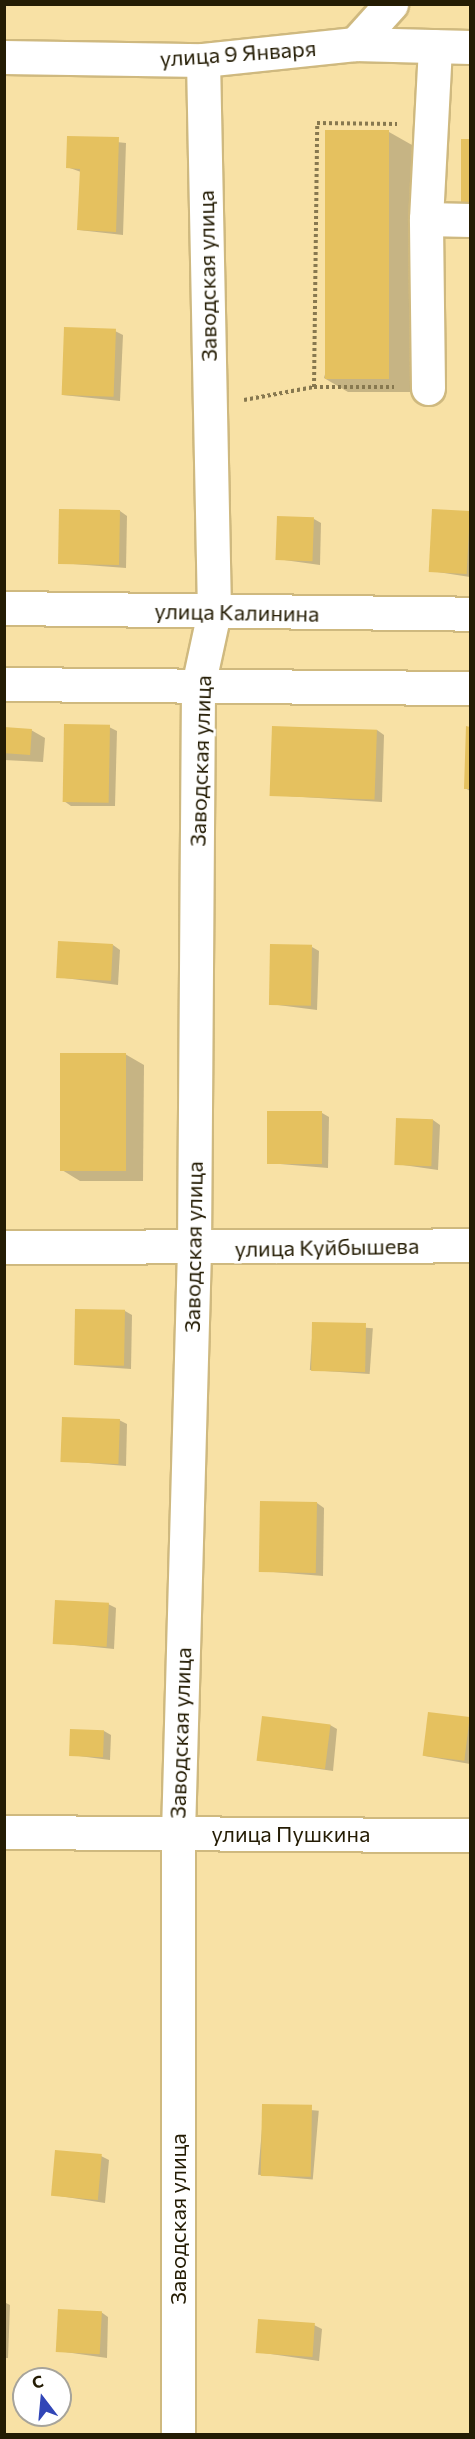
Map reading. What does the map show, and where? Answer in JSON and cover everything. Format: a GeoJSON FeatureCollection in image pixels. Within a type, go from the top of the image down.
{"type":"FeatureCollection","features":[{"type":"Feature","properties":{"kind":"street"},"geometry":{"type":"LineString","coordinates":[[355,44],[391,4]]}},
{"type":"Feature","properties":{"kind":"street","name":"улица 9 Января"},"geometry":{"type":"LineString","coordinates":[[4,57],[203,60],[355,44],[471,47]]}},
{"type":"Feature","properties":{"kind":"street"},"geometry":{"type":"LineString","coordinates":[[428,388],[426,219],[429,125],[435,46]]}},
{"type":"Feature","properties":{"kind":"street","name":"Заводская улица"},"geometry":{"type":"LineString","coordinates":[[178,2434],[178,1833],[194,1249],[198,686],[213,612],[203,60]]}},
{"type":"Feature","properties":{"kind":"street"},"geometry":{"type":"LineString","coordinates":[[426,219],[471,220]]}},
{"type":"Feature","properties":{"kind":"street","name":"улица Калинина"},"geometry":{"type":"LineString","coordinates":[[4,608],[471,614]]}},
{"type":"Feature","properties":{"kind":"street"},"geometry":{"type":"LineString","coordinates":[[4,684],[471,688]]}},
{"type":"Feature","properties":{"kind":"street","name":"улица Куйбышева"},"geometry":{"type":"LineString","coordinates":[[4,1247],[194,1249],[471,1245]]}},
{"type":"Feature","properties":{"kind":"street","name":"улица Пушкина"},"geometry":{"type":"LineString","coordinates":[[4,1832],[471,1835]]}},
{"type":"Feature","properties":{"kind":"path"},"geometry":{"type":"LineString","coordinates":[[314,387],[317,123],[429,125]]}},
{"type":"Feature","properties":{"kind":"path"},"geometry":{"type":"LineString","coordinates":[[210,433],[236,402],[314,387],[382,386]]}},
{"type":"Feature","properties":{"kind":"building"},"geometry":{"type":"Polygon","coordinates":[[[325,130],[389,130],[389,379],[325,379],[325,130]]]}},
{"type":"Feature","properties":{"kind":"building"},"geometry":{"type":"Polygon","coordinates":[[[67,136],[119,137],[116,232],[77,230],[80,169],[66,168],[67,136]]]}},
{"type":"Feature","properties":{"kind":"building"},"geometry":{"type":"Polygon","coordinates":[[[461,139],[470,139],[470,207],[461,207],[461,139]]]}},
{"type":"Feature","properties":{"kind":"building"},"geometry":{"type":"Polygon","coordinates":[[[64,327],[116,329],[114,397],[62,395],[64,327]]]}},
{"type":"Feature","properties":{"kind":"building"},"geometry":{"type":"Polygon","coordinates":[[[59,509],[120,510],[119,565],[58,564],[59,509]]]}},
{"type":"Feature","properties":{"kind":"building"},"geometry":{"type":"Polygon","coordinates":[[[432,509],[470,511],[467,574],[429,572],[432,509]]]}},
{"type":"Feature","properties":{"kind":"building"},"geometry":{"type":"Polygon","coordinates":[[[277,516],[314,517],[312,561],[275,560],[277,516]]]}},
{"type":"Feature","properties":{"kind":"building"},"geometry":{"type":"Polygon","coordinates":[[[64,724],[110,725],[109,803],[63,802],[64,724]]]}},
{"type":"Feature","properties":{"kind":"building"},"geometry":{"type":"Polygon","coordinates":[[[272,726],[377,730],[374,800],[270,796],[272,726]]]}},
{"type":"Feature","properties":{"kind":"building"},"geometry":{"type":"Polygon","coordinates":[[[466,726],[470,727],[470,789],[464,789],[466,726]]]}},
{"type":"Feature","properties":{"kind":"building"},"geometry":{"type":"Polygon","coordinates":[[[4,727],[32,729],[30,755],[4,753],[4,727]]]}},
{"type":"Feature","properties":{"kind":"building"},"geometry":{"type":"Polygon","coordinates":[[[58,941],[113,944],[111,981],[56,978],[58,941]]]}},
{"type":"Feature","properties":{"kind":"building"},"geometry":{"type":"Polygon","coordinates":[[[270,944],[312,945],[311,1006],[269,1005],[270,944]]]}},
{"type":"Feature","properties":{"kind":"building"},"geometry":{"type":"Polygon","coordinates":[[[60,1053],[126,1053],[126,1171],[60,1171],[60,1053]]]}},
{"type":"Feature","properties":{"kind":"building"},"geometry":{"type":"Polygon","coordinates":[[[267,1111],[322,1111],[322,1164],[267,1164],[267,1111]]]}},
{"type":"Feature","properties":{"kind":"building"},"geometry":{"type":"Polygon","coordinates":[[[396,1118],[433,1119],[431,1166],[394,1165],[396,1118]]]}},
{"type":"Feature","properties":{"kind":"building"},"geometry":{"type":"Polygon","coordinates":[[[75,1309],[125,1310],[124,1366],[74,1365],[75,1309]]]}},
{"type":"Feature","properties":{"kind":"building"},"geometry":{"type":"Polygon","coordinates":[[[312,1322],[366,1323],[365,1372],[311,1371],[312,1322]]]}},
{"type":"Feature","properties":{"kind":"building"},"geometry":{"type":"Polygon","coordinates":[[[62,1417],[120,1419],[118,1464],[60,1462],[62,1417]]]}},
{"type":"Feature","properties":{"kind":"building"},"geometry":{"type":"Polygon","coordinates":[[[260,1501],[317,1502],[316,1573],[259,1572],[260,1501]]]}},
{"type":"Feature","properties":{"kind":"building"},"geometry":{"type":"Polygon","coordinates":[[[55,1600],[109,1603],[107,1647],[53,1644],[55,1600]]]}},
{"type":"Feature","properties":{"kind":"building"},"geometry":{"type":"Polygon","coordinates":[[[428,1712],[470,1717],[464,1761],[423,1756],[428,1712]]]}},
{"type":"Feature","properties":{"kind":"building"},"geometry":{"type":"Polygon","coordinates":[[[262,1716],[330,1724],[325,1769],[257,1761],[262,1716]]]}},
{"type":"Feature","properties":{"kind":"building"},"geometry":{"type":"Polygon","coordinates":[[[70,1729],[104,1730],[103,1757],[69,1756],[70,1729]]]}},
{"type":"Feature","properties":{"kind":"building"},"geometry":{"type":"Polygon","coordinates":[[[262,2104],[312,2105],[311,2177],[261,2176],[262,2104]]]}},
{"type":"Feature","properties":{"kind":"building"},"geometry":{"type":"Polygon","coordinates":[[[55,2150],[102,2154],[98,2200],[51,2196],[55,2150]]]}},
{"type":"Feature","properties":{"kind":"building"},"geometry":{"type":"Polygon","coordinates":[[[58,2309],[102,2311],[100,2354],[56,2352],[58,2309]]]}},
{"type":"Feature","properties":{"kind":"building"},"geometry":{"type":"Polygon","coordinates":[[[258,2319],[315,2323],[312,2357],[256,2353],[258,2319]]]}}]}
